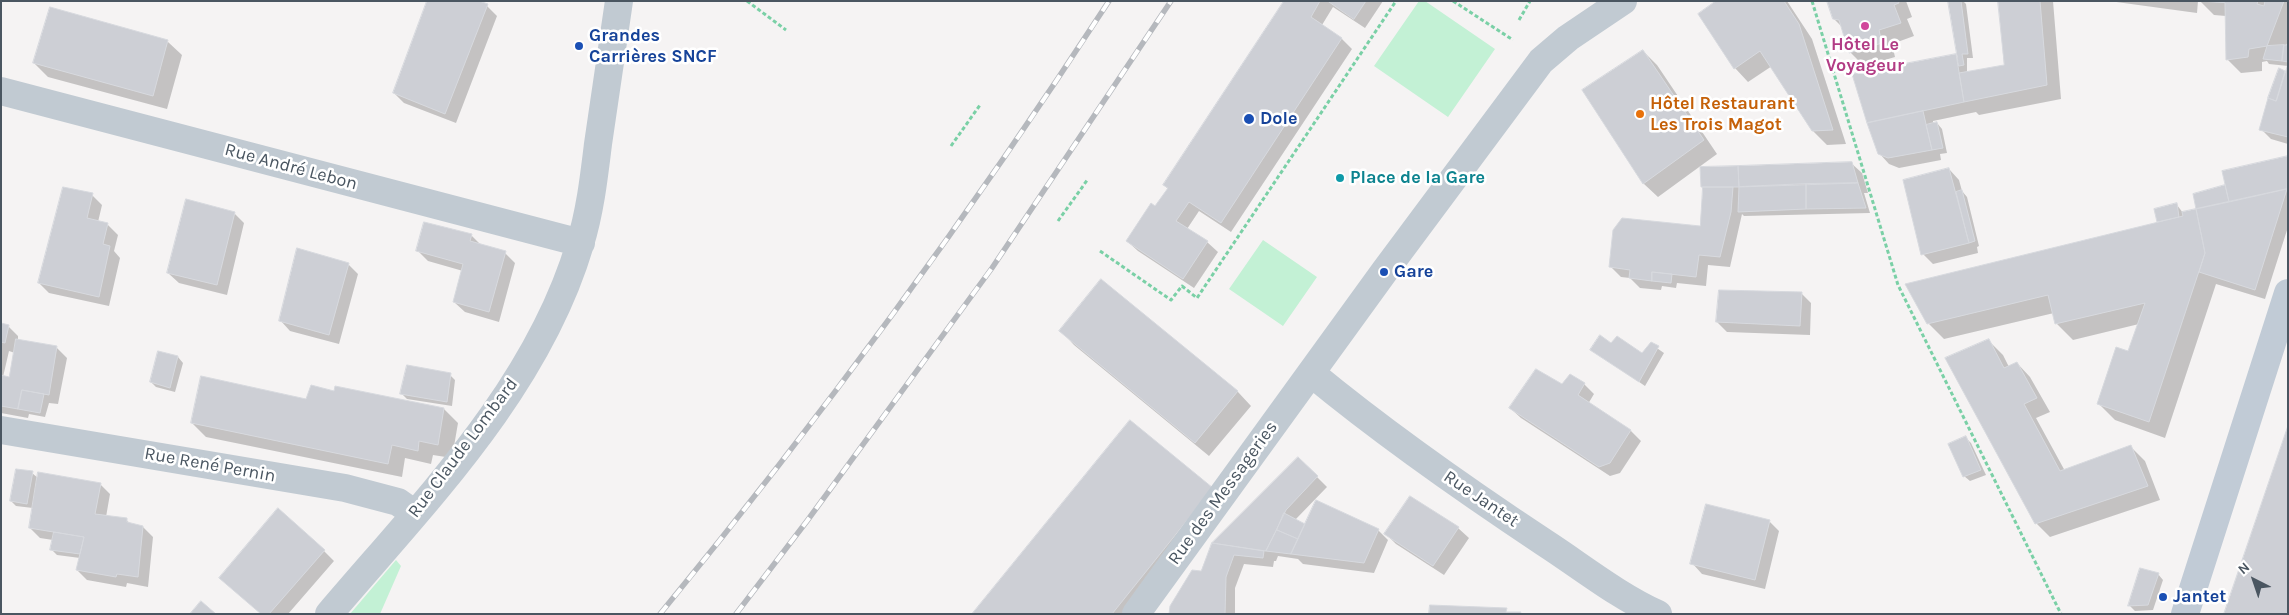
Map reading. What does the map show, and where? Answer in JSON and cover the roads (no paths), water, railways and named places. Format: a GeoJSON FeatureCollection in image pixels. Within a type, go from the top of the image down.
{"type":"FeatureCollection","features":[{"type":"Feature","properties":{"kind":"main road"},"geometry":{"type":"LineString","coordinates":[[2184,614],[2288,293]]}},
{"type":"Feature","properties":{"kind":"street","name":"Rue Claude Lombard"},"geometry":{"type":"LineString","coordinates":[[329,614],[477,437],[521,373],[556,307],[581,243],[590,199],[618,1]]}},
{"type":"Feature","properties":{"kind":"street","name":"Rue des Messageries"},"geometry":{"type":"LineString","coordinates":[[1136,614],[1541,61],[1568,38],[1624,1]]}},
{"type":"Feature","properties":{"kind":"street","name":"Rue André Lebon"},"geometry":{"type":"LineString","coordinates":[[1,91],[581,243]]}},
{"type":"Feature","properties":{"kind":"street","name":"Rue Jantet"},"geometry":{"type":"LineString","coordinates":[[1311,373],[1371,423],[1474,496],[1628,598],[1658,614]]}},
{"type":"Feature","properties":{"kind":"street","name":"Rue René Pernin"},"geometry":{"type":"LineString","coordinates":[[1,430],[345,488],[398,502],[414,514]]}},
{"type":"Feature","properties":{"kind":"railway"},"geometry":{"type":"LineString","coordinates":[[660,614],[779,465],[893,314],[1003,159],[1109,1]]}},
{"type":"Feature","properties":{"kind":"railway"},"geometry":{"type":"LineString","coordinates":[[736,614],[807,521],[992,268],[1171,1]]}},
{"type":"Feature","properties":{"kind":"place","name":"Hôtel Le Voyageur"},"geometry":{"type":"Point","coordinates":[1865,26]}},
{"type":"Feature","properties":{"kind":"place","name":"Grandes Carrières SNCF"},"geometry":{"type":"Point","coordinates":[579,46]}},
{"type":"Feature","properties":{"kind":"place","name":"Hôtel Restaurant Les Trois Magot"},"geometry":{"type":"Point","coordinates":[1640,114]}},
{"type":"Feature","properties":{"kind":"place","name":"Dole"},"geometry":{"type":"Point","coordinates":[1249,119]}},
{"type":"Feature","properties":{"kind":"place","name":"Place de la Gare"},"geometry":{"type":"Point","coordinates":[1340,178]}},
{"type":"Feature","properties":{"kind":"place","name":"Gare"},"geometry":{"type":"Point","coordinates":[1384,272]}},
{"type":"Feature","properties":{"kind":"place","name":"Jantet"},"geometry":{"type":"Point","coordinates":[2163,597]}}]}
